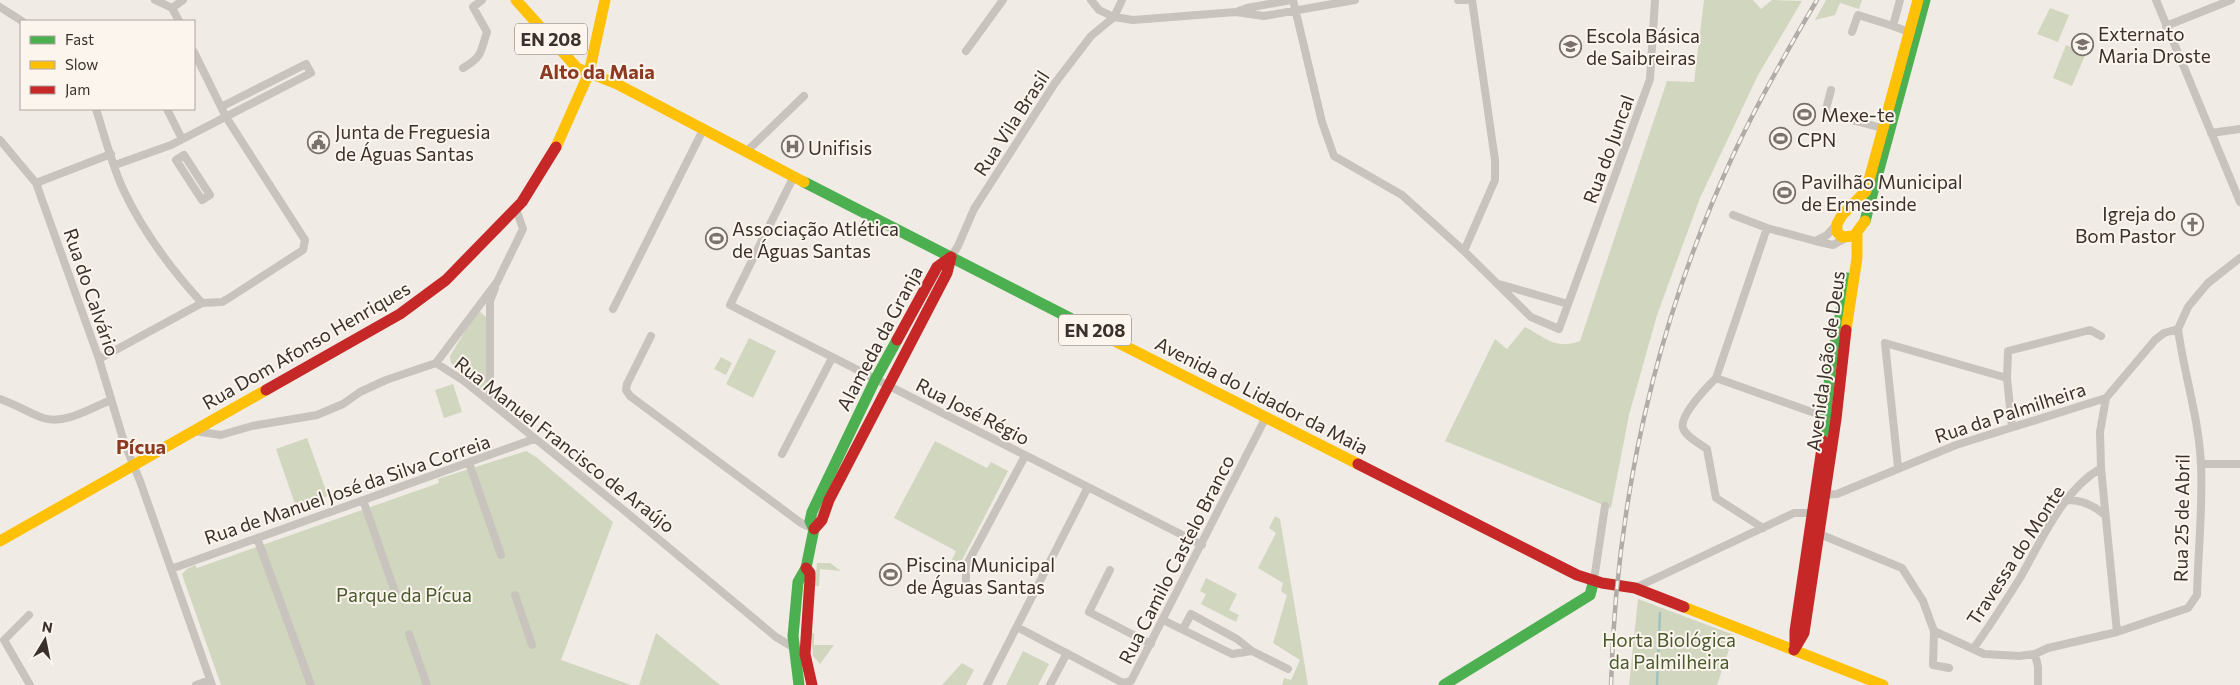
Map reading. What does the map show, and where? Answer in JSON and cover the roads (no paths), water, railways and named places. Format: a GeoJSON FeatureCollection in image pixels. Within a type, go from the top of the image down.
{"type":"FeatureCollection","features":[{"type":"Feature","properties":{"kind":"main road","name":"EN 208"},"geometry":{"type":"LineString","coordinates":[[516,0],[577,68],[589,73]]}},
{"type":"Feature","properties":{"kind":"main road","name":"Rua Dom Afonso Henriques"},"geometry":{"type":"LineString","coordinates":[[0,541],[192,430],[400,314],[446,280],[516,210],[561,138],[589,73],[605,0]]}},
{"type":"Feature","properties":{"kind":"main road","name":"Avenida João de Deus"},"geometry":{"type":"LineString","coordinates":[[1794,650],[1795,630],[1821,456],[1831,366],[1848,271],[1851,236],[1864,224],[1882,143],[1882,128],[1918,0]]}},
{"type":"Feature","properties":{"kind":"main road","name":"Avenida João de Deus"},"geometry":{"type":"LineString","coordinates":[[1837,224],[1845,211],[1866,191],[1925,0]]}},
{"type":"Feature","properties":{"kind":"main road","name":"Avenida do Lidador da Maia"},"geometry":{"type":"LineString","coordinates":[[589,73],[617,84],[702,130],[1578,575],[1598,582],[1633,588]]}},
{"type":"Feature","properties":{"kind":"main road"},"geometry":{"type":"LineString","coordinates":[[1852,206],[1860,206],[1866,216]]}},
{"type":"Feature","properties":{"kind":"main road"},"geometry":{"type":"LineString","coordinates":[[1837,224],[1839,235],[1851,236]]}},
{"type":"Feature","properties":{"kind":"main road","name":"Avenida João de Deus"},"geometry":{"type":"LineString","coordinates":[[1794,650],[1804,633],[1817,533],[1836,419],[1843,347],[1858,258],[1851,236]]}},
{"type":"Feature","properties":{"kind":"main road","name":"Alameda da Granja"},"geometry":{"type":"LineString","coordinates":[[812,685],[793,636],[798,582],[806,568],[814,529],[810,521],[818,498],[875,380],[937,267],[951,257]]}},
{"type":"Feature","properties":{"kind":"main road","name":"Alameda da Granja"},"geometry":{"type":"LineString","coordinates":[[814,529],[820,525],[830,500],[947,273],[951,257]]}},
{"type":"Feature","properties":{"kind":"main road"},"geometry":{"type":"LineString","coordinates":[[1444,685],[1590,595],[1598,582]]}},
{"type":"Feature","properties":{"kind":"main road","name":"EN 208"},"geometry":{"type":"LineString","coordinates":[[1633,588],[1883,685]]}},
{"type":"Feature","properties":{"kind":"main road","name":"Alameda da Granja"},"geometry":{"type":"LineString","coordinates":[[799,685],[800,651]]}},
{"type":"Feature","properties":{"kind":"street"},"geometry":{"type":"LineString","coordinates":[[156,0],[172,8],[178,20]]}},
{"type":"Feature","properties":{"kind":"street"},"geometry":{"type":"LineString","coordinates":[[172,8],[183,0]]}},
{"type":"Feature","properties":{"kind":"street"},"geometry":{"type":"LineString","coordinates":[[463,68],[475,60],[482,52],[487,32],[473,7],[482,0]]}},
{"type":"Feature","properties":{"kind":"street"},"geometry":{"type":"LineString","coordinates":[[966,51],[1003,0]]}},
{"type":"Feature","properties":{"kind":"street"},"geometry":{"type":"LineString","coordinates":[[1091,0],[1099,10],[1114,17],[1141,19],[1236,12],[1264,16],[1338,1],[1355,0]]}},
{"type":"Feature","properties":{"kind":"street"},"geometry":{"type":"LineString","coordinates":[[1114,17],[1122,0]]}},
{"type":"Feature","properties":{"kind":"street"},"geometry":{"type":"LineString","coordinates":[[1236,12],[1247,8],[1292,0],[1322,122],[1334,156],[1402,195],[1497,283],[1568,304]]}},
{"type":"Feature","properties":{"kind":"street"},"geometry":{"type":"LineString","coordinates":[[1458,0],[1466,0]]}},
{"type":"Feature","properties":{"kind":"street"},"geometry":{"type":"LineString","coordinates":[[1464,251],[1495,180],[1495,160],[1472,0]]}},
{"type":"Feature","properties":{"kind":"street","name":"Rua do Juncal"},"geometry":{"type":"LineString","coordinates":[[1497,283],[1531,317],[1559,329],[1650,79],[1655,0]]}},
{"type":"Feature","properties":{"kind":"street"},"geometry":{"type":"LineString","coordinates":[[1893,26],[1900,0]]}},
{"type":"Feature","properties":{"kind":"street"},"geometry":{"type":"LineString","coordinates":[[2156,0],[2240,202]]}},
{"type":"Feature","properties":{"kind":"street"},"geometry":{"type":"LineString","coordinates":[[2166,26],[2232,0]]}},
{"type":"Feature","properties":{"kind":"street"},"geometry":{"type":"LineString","coordinates":[[0,7],[20,20]]}},
{"type":"Feature","properties":{"kind":"street"},"geometry":{"type":"LineString","coordinates":[[1852,32],[1858,15],[1909,32]]}},
{"type":"Feature","properties":{"kind":"street","name":"Rua Vila Brasil"},"geometry":{"type":"LineString","coordinates":[[951,257],[958,246],[974,209],[1055,83],[1091,36],[1114,17]]}},
{"type":"Feature","properties":{"kind":"street"},"geometry":{"type":"LineString","coordinates":[[99,358],[202,303],[222,302],[303,250],[305,240],[226,116],[195,54]]}},
{"type":"Feature","properties":{"kind":"street"},"geometry":{"type":"LineString","coordinates":[[115,165],[171,145],[311,73],[306,64],[221,107]]}},
{"type":"Feature","properties":{"kind":"street"},"geometry":{"type":"LineString","coordinates":[[1831,90],[1825,113],[1882,128]]}},
{"type":"Feature","properties":{"kind":"street"},"geometry":{"type":"LineString","coordinates":[[746,152],[804,96]]}},
{"type":"Feature","properties":{"kind":"street"},"geometry":{"type":"LineString","coordinates":[[96,110],[122,188],[148,237],[182,281],[202,303]]}},
{"type":"Feature","properties":{"kind":"street"},"geometry":{"type":"LineString","coordinates":[[168,110],[182,139]]}},
{"type":"Feature","properties":{"kind":"street"},"geometry":{"type":"LineString","coordinates":[[2211,133],[2240,129]]}},
{"type":"Feature","properties":{"kind":"street"},"geometry":{"type":"LineString","coordinates":[[613,309],[702,130]]}},
{"type":"Feature","properties":{"kind":"street","name":"Rua do Calvário"},"geometry":{"type":"LineString","coordinates":[[0,140],[36,182],[99,358],[124,442],[134,464],[211,682]]}},
{"type":"Feature","properties":{"kind":"street"},"geometry":{"type":"LineString","coordinates":[[171,145],[180,158]]}},
{"type":"Feature","properties":{"kind":"street"},"geometry":{"type":"LineString","coordinates":[[36,182],[111,154]]}},
{"type":"Feature","properties":{"kind":"street"},"geometry":{"type":"LineString","coordinates":[[184,155],[210,195],[202,200],[176,160],[180,158],[184,155]]}},
{"type":"Feature","properties":{"kind":"street","name":"Rua José Régio"},"geometry":{"type":"LineString","coordinates":[[794,176],[730,306],[1202,545]]}},
{"type":"Feature","properties":{"kind":"street"},"geometry":{"type":"LineString","coordinates":[[490,402],[490,301],[497,282],[524,229],[516,210]]}},
{"type":"Feature","properties":{"kind":"street"},"geometry":{"type":"LineString","coordinates":[[1733,215],[1767,228],[1834,245],[1851,236]]}},
{"type":"Feature","properties":{"kind":"street"},"geometry":{"type":"LineString","coordinates":[[1815,241],[1827,235],[1837,224]]}},
{"type":"Feature","properties":{"kind":"street"},"geometry":{"type":"LineString","coordinates":[[1763,528],[1716,498],[1707,449],[1691,438],[1683,428],[1683,420],[1704,390],[1716,378],[1767,228]]}},
{"type":"Feature","properties":{"kind":"street"},"geometry":{"type":"LineString","coordinates":[[2178,329],[2188,306],[2208,284],[2240,258]]}},
{"type":"Feature","properties":{"kind":"street"},"geometry":{"type":"LineString","coordinates":[[436,363],[497,282]]}},
{"type":"Feature","properties":{"kind":"street","name":"Rua da Palmilheira"},"geometry":{"type":"LineString","coordinates":[[1824,495],[1837,494],[1898,467],[1956,445],[2106,398],[2155,340],[2164,333],[2178,329]]}},
{"type":"Feature","properties":{"kind":"street","name":"Rua 25 de Abril"},"geometry":{"type":"LineString","coordinates":[[1934,632],[1984,654],[2019,656],[2036,654],[2048,648],[2117,632],[2188,608],[2196,595],[2201,464],[2191,388],[2178,329]]}},
{"type":"Feature","properties":{"kind":"street"},"geometry":{"type":"LineString","coordinates":[[2012,428],[2007,378],[2008,352],[2090,330],[2101,336]]}},
{"type":"Feature","properties":{"kind":"street"},"geometry":{"type":"LineString","coordinates":[[651,336],[627,384],[626,390],[630,396],[801,523],[814,529]]}},
{"type":"Feature","properties":{"kind":"street"},"geometry":{"type":"LineString","coordinates":[[1898,467],[1884,343],[2007,378]]}},
{"type":"Feature","properties":{"kind":"street"},"geometry":{"type":"LineString","coordinates":[[782,454],[832,358]]}},
{"type":"Feature","properties":{"kind":"street","name":"Rua Manuel Francisco de Araújo"},"geometry":{"type":"LineString","coordinates":[[192,430],[220,435],[252,426],[318,415],[343,404],[360,392],[386,380],[436,363],[464,381],[620,507],[776,637],[800,651]]}},
{"type":"Feature","properties":{"kind":"street"},"geometry":{"type":"LineString","coordinates":[[1716,378],[1826,417]]}},
{"type":"Feature","properties":{"kind":"street"},"geometry":{"type":"LineString","coordinates":[[2106,398],[2100,432],[2101,468],[2117,632]]}},
{"type":"Feature","properties":{"kind":"street"},"geometry":{"type":"LineString","coordinates":[[0,399],[43,418],[68,418],[111,400]]}},
{"type":"Feature","properties":{"kind":"street","name":"Rua Camilo Castelo Branco"},"geometry":{"type":"LineString","coordinates":[[1017,627],[1123,683],[1131,681],[1266,418]]}},
{"type":"Feature","properties":{"kind":"street","name":"Rua de Manuel José da Silva Correia"},"geometry":{"type":"LineString","coordinates":[[171,568],[534,439]]}},
{"type":"Feature","properties":{"kind":"street"},"geometry":{"type":"LineString","coordinates":[[966,582],[966,566],[1025,456]]}},
{"type":"Feature","properties":{"kind":"street","name":"Avenida João de Deus"},"geometry":{"type":"LineString","coordinates":[[1821,456],[1823,466],[1819,486],[1824,495]]}},
{"type":"Feature","properties":{"kind":"street"},"geometry":{"type":"LineString","coordinates":[[469,463],[501,555]]}},
{"type":"Feature","properties":{"kind":"street"},"geometry":{"type":"LineString","coordinates":[[2201,464],[2240,464]]}},
{"type":"Feature","properties":{"kind":"street","name":"Travessa do Monte"},"geometry":{"type":"LineString","coordinates":[[1974,649],[2003,606],[2066,500],[2089,474],[2101,468]]}},
{"type":"Feature","properties":{"kind":"street"},"geometry":{"type":"LineString","coordinates":[[987,685],[1088,487]]}},
{"type":"Feature","properties":{"kind":"street"},"geometry":{"type":"LineString","coordinates":[[363,500],[394,592]]}},
{"type":"Feature","properties":{"kind":"street"},"geometry":{"type":"LineString","coordinates":[[2066,500],[2077,500],[2094,506],[2105,515]]}},
{"type":"Feature","properties":{"kind":"street"},"geometry":{"type":"LineString","coordinates":[[1598,582],[1606,506]]}},
{"type":"Feature","properties":{"kind":"street"},"geometry":{"type":"LineString","coordinates":[[1633,588],[1794,513],[1812,512]]}},
{"type":"Feature","properties":{"kind":"street"},"geometry":{"type":"LineString","coordinates":[[1817,533],[1902,568],[1923,601],[1934,632],[1933,665],[1949,668]]}},
{"type":"Feature","properties":{"kind":"street"},"geometry":{"type":"LineString","coordinates":[[257,538],[311,685]]}},
{"type":"Feature","properties":{"kind":"street"},"geometry":{"type":"LineString","coordinates":[[1110,570],[1089,612],[1151,644]]}},
{"type":"Feature","properties":{"kind":"street"},"geometry":{"type":"LineString","coordinates":[[515,595],[532,645]]}},
{"type":"Feature","properties":{"kind":"street"},"geometry":{"type":"LineString","coordinates":[[1183,629],[1191,614],[1237,639],[1252,651],[1288,669]]}},
{"type":"Feature","properties":{"kind":"street"},"geometry":{"type":"LineString","coordinates":[[29,615],[4,640],[30,685]]}},
{"type":"Feature","properties":{"kind":"street"},"geometry":{"type":"LineString","coordinates":[[1163,620],[1232,654],[1252,651]]}},
{"type":"Feature","properties":{"kind":"street"},"geometry":{"type":"LineString","coordinates":[[409,634],[427,685]]}},
{"type":"Feature","properties":{"kind":"street"},"geometry":{"type":"LineString","coordinates":[[1050,685],[1066,653]]}},
{"type":"Feature","properties":{"kind":"street"},"geometry":{"type":"LineString","coordinates":[[2036,654],[2038,685]]}},
{"type":"Feature","properties":{"kind":"street"},"geometry":{"type":"LineString","coordinates":[[196,685],[211,682]]}},
{"type":"Feature","properties":{"kind":"waterway"},"geometry":{"type":"LineString","coordinates":[[1657,685],[1660,613]]}},
{"type":"Feature","properties":{"kind":"railway"},"geometry":{"type":"LineString","coordinates":[[1611,685],[1615,615],[1632,478],[1663,344],[1684,278],[1708,213],[1736,149],[1775,74],[1817,0]]}},
{"type":"Feature","properties":{"kind":"place","name":"Externato Maria Droste"},"geometry":{"type":"Point","coordinates":[2082,44]}},
{"type":"Feature","properties":{"kind":"place","name":"Escola Básica de Saibreiras"},"geometry":{"type":"Point","coordinates":[1570,46]}},
{"type":"Feature","properties":{"kind":"place","name":"Mexe-te"},"geometry":{"type":"Point","coordinates":[1805,114]}},
{"type":"Feature","properties":{"kind":"place","name":"CPN"},"geometry":{"type":"Point","coordinates":[1781,139]}},
{"type":"Feature","properties":{"kind":"place","name":"Junta de Freguesia de Águas Santas"},"geometry":{"type":"Point","coordinates":[319,142]}},
{"type":"Feature","properties":{"kind":"place","name":"Unifisis"},"geometry":{"type":"Point","coordinates":[792,147]}},
{"type":"Feature","properties":{"kind":"place","name":"Pavilhão Municipal de Ermesinde"},"geometry":{"type":"Point","coordinates":[1785,192]}},
{"type":"Feature","properties":{"kind":"place","name":"Igreja do Bom Pastor"},"geometry":{"type":"Point","coordinates":[2192,224]}},
{"type":"Feature","properties":{"kind":"place","name":"Associação Atlética de Águas Santas"},"geometry":{"type":"Point","coordinates":[716,239]}},
{"type":"Feature","properties":{"kind":"place","name":"Piscina Municipal de Águas Santas"},"geometry":{"type":"Point","coordinates":[890,575]}},
{"type":"Feature","properties":{"kind":"district","name":"Alto da Maia"},"geometry":{"type":"Point","coordinates":[597,71]}},
{"type":"Feature","properties":{"kind":"district","name":"Pícua"},"geometry":{"type":"Point","coordinates":[141,446]}},
{"type":"Feature","properties":{"kind":"park label","name":"Parque da Pícua"},"geometry":{"type":"Point","coordinates":[404,594]}},
{"type":"Feature","properties":{"kind":"park label","name":"Horta Biológica da Palmilheira"},"geometry":{"type":"Point","coordinates":[1669,650]}}]}
